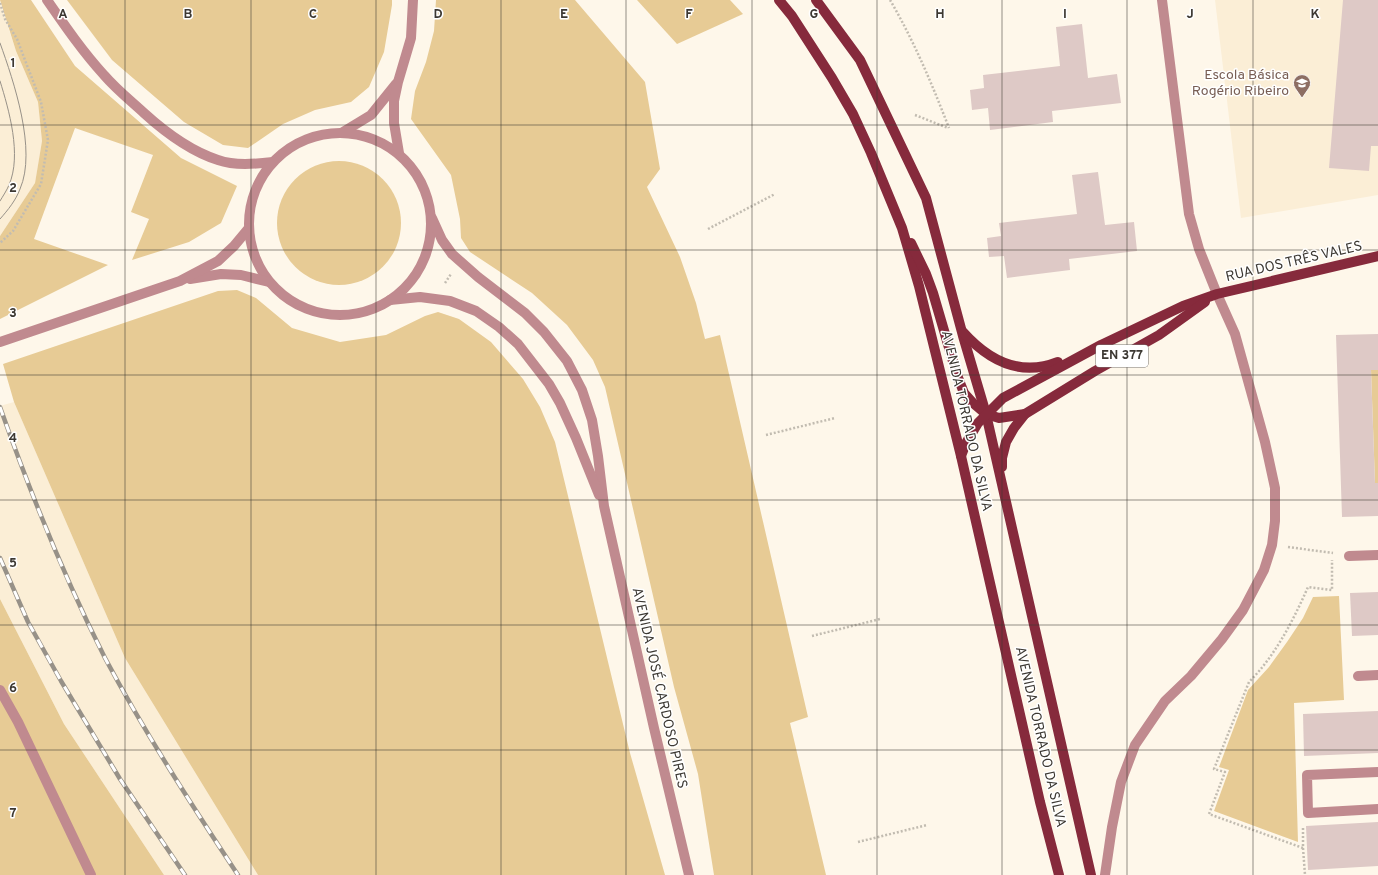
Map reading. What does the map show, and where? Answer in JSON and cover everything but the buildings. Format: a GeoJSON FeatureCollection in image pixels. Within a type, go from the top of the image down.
{"type":"FeatureCollection","features":[{"type":"Feature","properties":{"kind":"main road","name":"AVENIDA TORRADO DA SILVA"},"geometry":{"type":"LineString","coordinates":[[779,0],[792,16],[853,114],[902,228],[919,286],[961,456],[1040,802],[1059,875]]}},
{"type":"Feature","properties":{"kind":"main road","name":"AVENIDA TORRADO DA SILVA"},"geometry":{"type":"LineString","coordinates":[[816,0],[860,60],[926,198],[961,330],[986,414],[1091,875]]}},
{"type":"Feature","properties":{"kind":"main road"},"geometry":{"type":"LineString","coordinates":[[902,228],[917,254],[926,274],[964,393],[986,414],[999,418],[1025,414]]}},
{"type":"Feature","properties":{"kind":"main road","name":"RUA DOS TRÊS VALES"},"geometry":{"type":"LineString","coordinates":[[961,456],[966,443],[978,423],[1003,398],[1101,345],[1183,306],[1217,294],[1378,256]]}},
{"type":"Feature","properties":{"kind":"main road","name":"RUA DOS TRÊS VALES"},"geometry":{"type":"LineString","coordinates":[[1001,480],[1002,458],[1006,442],[1014,428],[1025,414],[1095,371],[1159,335],[1217,294]]}},
{"type":"Feature","properties":{"kind":"main road"},"geometry":{"type":"LineString","coordinates":[[961,330],[972,343],[983,351],[1005,364],[1018,368],[1048,366],[1101,345]]}},
{"type":"Feature","properties":{"kind":"street"},"geometry":{"type":"LineString","coordinates":[[47,0],[82,49],[105,76],[157,125],[178,141],[219,161],[248,164],[273,162]]}},
{"type":"Feature","properties":{"kind":"street"},"geometry":{"type":"LineString","coordinates":[[399,153],[394,123],[394,101],[411,38],[412,0]]}},
{"type":"Feature","properties":{"kind":"street"},"geometry":{"type":"LineString","coordinates":[[1105,875],[1112,827],[1121,782],[1135,744],[1165,701],[1222,639],[1243,610],[1264,570],[1272,544],[1275,521],[1275,488],[1265,442],[1235,334],[1199,249],[1190,214],[1162,0]]}},
{"type":"Feature","properties":{"kind":"street"},"geometry":{"type":"LineString","coordinates":[[342,132],[370,115],[398,82]]}},
{"type":"Feature","properties":{"kind":"street"},"geometry":{"type":"LineString","coordinates":[[342,132],[363,134],[382,141],[399,153],[415,171],[427,193],[432,218],[430,242],[422,264],[409,284],[390,300],[366,312],[340,315],[313,311],[289,300],[269,282],[255,257],[249,228],[251,204],[259,182],[273,162],[293,145],[317,135],[342,132]]}},
{"type":"Feature","properties":{"kind":"street","name":"AVENIDA JOSÉ CARDOSO PIRES"},"geometry":{"type":"LineString","coordinates":[[432,218],[442,240],[452,254],[478,277],[525,313],[544,332],[567,361],[582,390],[592,420],[604,506],[671,803],[689,875]]}},
{"type":"Feature","properties":{"kind":"street"},"geometry":{"type":"LineString","coordinates":[[180,281],[218,261],[234,246],[249,228]]}},
{"type":"Feature","properties":{"kind":"street"},"geometry":{"type":"LineString","coordinates":[[0,342],[180,281],[221,274],[241,275],[269,282]]}},
{"type":"Feature","properties":{"kind":"street","name":"AVENIDA JOSÉ CARDOSO PIRES"},"geometry":{"type":"LineString","coordinates":[[390,300],[420,297],[450,301],[476,312],[499,327],[518,344],[549,384],[560,403],[604,506]]}},
{"type":"Feature","properties":{"kind":"street"},"geometry":{"type":"LineString","coordinates":[[1349,556],[1378,555]]}},
{"type":"Feature","properties":{"kind":"street"},"geometry":{"type":"LineString","coordinates":[[1358,676],[1378,675]]}},
{"type":"Feature","properties":{"kind":"street"},"geometry":{"type":"LineString","coordinates":[[0,690],[18,722],[90,875]]}},
{"type":"Feature","properties":{"kind":"street"},"geometry":{"type":"LineString","coordinates":[[1378,772],[1307,775],[1308,813],[1378,809]]}},
{"type":"Feature","properties":{"kind":"path"},"geometry":{"type":"LineString","coordinates":[[890,0],[921,58],[949,128],[915,115]]}},
{"type":"Feature","properties":{"kind":"path"},"geometry":{"type":"LineString","coordinates":[[0,2],[5,19],[17,39],[41,102],[48,140],[41,184],[13,231],[0,243]]}},
{"type":"Feature","properties":{"kind":"path"},"geometry":{"type":"LineString","coordinates":[[708,228],[775,194]]}},
{"type":"Feature","properties":{"kind":"path"},"geometry":{"type":"LineString","coordinates":[[445,284],[452,272]]}},
{"type":"Feature","properties":{"kind":"path"},"geometry":{"type":"LineString","coordinates":[[766,435],[835,418]]}},
{"type":"Feature","properties":{"kind":"path"},"geometry":{"type":"LineString","coordinates":[[1272,544],[1349,556]]}},
{"type":"Feature","properties":{"kind":"path"},"geometry":{"type":"LineString","coordinates":[[1303,848],[1210,814],[1225,772],[1214,769],[1249,682],[1258,672],[1291,623],[1308,587],[1332,590],[1332,553]]}},
{"type":"Feature","properties":{"kind":"path"},"geometry":{"type":"LineString","coordinates":[[812,636],[880,619]]}},
{"type":"Feature","properties":{"kind":"path"},"geometry":{"type":"LineString","coordinates":[[1305,875],[1303,821],[1308,813]]}},
{"type":"Feature","properties":{"kind":"path"},"geometry":{"type":"LineString","coordinates":[[858,842],[927,825]]}},
{"type":"Feature","properties":{"kind":"shaded area"},"geometry":{"type":"Polygon","coordinates":[[[0,0],[31,0],[75,66],[181,158],[237,186],[221,223],[189,242],[132,260],[149,219],[131,212],[153,155],[75,128],[34,239],[108,265],[0,319],[0,236],[35,183],[42,141],[38,102],[16,51],[0,0]]]}},
{"type":"Feature","properties":{"kind":"shaded area"},"geometry":{"type":"Polygon","coordinates":[[[67,0],[392,0],[392,5],[384,52],[369,87],[351,102],[315,110],[283,124],[248,148],[223,145],[184,122],[112,60],[67,0]]]}},
{"type":"Feature","properties":{"kind":"shaded area"},"geometry":{"type":"Polygon","coordinates":[[[436,0],[575,0],[645,82],[660,169],[647,187],[680,257],[696,303],[705,339],[720,335],[808,717],[790,723],[826,875],[714,875],[698,774],[674,687],[605,387],[593,360],[567,325],[532,293],[470,252],[461,238],[460,219],[451,175],[411,119],[415,91],[426,62],[434,31],[436,0]]]}},
{"type":"Feature","properties":{"kind":"shaded area"},"geometry":{"type":"Polygon","coordinates":[[[637,0],[730,0],[743,14],[677,44],[637,0]]]}},
{"type":"Feature","properties":{"kind":"shaded area","name":"Escola Básica Rogério Ribeiro"},"geometry":{"type":"Polygon","coordinates":[[[1215,0],[1378,0],[1378,195],[1241,218],[1215,0]]]}},
{"type":"Feature","properties":{"kind":"shaded area"},"geometry":{"type":"Polygon","coordinates":[[[0,3],[16,51],[38,102],[42,141],[35,183],[0,236],[0,3]]]}},
{"type":"Feature","properties":{"kind":"shaded area"},"geometry":{"type":"Polygon","coordinates":[[[339,161],[351,162],[363,166],[373,171],[383,179],[391,189],[396,199],[400,211],[400,235],[396,247],[391,257],[383,267],[373,275],[363,280],[351,284],[339,285],[327,284],[315,280],[305,275],[295,267],[287,257],[282,247],[278,235],[277,223],[278,211],[282,199],[287,189],[295,179],[305,171],[315,166],[327,162],[339,161]]]}},
{"type":"Feature","properties":{"kind":"shaded area"},"geometry":{"type":"Polygon","coordinates":[[[237,290],[256,298],[292,328],[340,342],[386,335],[425,316],[438,312],[459,319],[491,342],[523,379],[540,407],[555,442],[630,753],[665,875],[258,875],[125,658],[14,402],[3,364],[218,291],[237,290]]]}},
{"type":"Feature","properties":{"kind":"shaded area"},"geometry":{"type":"Polygon","coordinates":[[[1371,370],[1378,370],[1378,483],[1375,483],[1371,370]]]}},
{"type":"Feature","properties":{"kind":"shaded area"},"geometry":{"type":"Polygon","coordinates":[[[14,402],[125,658],[258,875],[164,875],[64,724],[0,599],[0,406],[14,402]]]}},
{"type":"Feature","properties":{"kind":"shaded area"},"geometry":{"type":"Polygon","coordinates":[[[1339,596],[1344,700],[1294,703],[1298,842],[1214,811],[1229,770],[1219,767],[1248,690],[1269,667],[1287,642],[1303,618],[1313,597],[1339,596]]]}},
{"type":"Feature","properties":{"kind":"shaded area"},"geometry":{"type":"Polygon","coordinates":[[[0,599],[64,724],[164,875],[0,875],[0,599]]]}},
{"type":"Feature","properties":{"kind":"tram line"},"geometry":{"type":"LineString","coordinates":[[0,43],[22,116],[26,155],[25,173],[20,189],[12,205],[0,219]]}},
{"type":"Feature","properties":{"kind":"tram line"},"geometry":{"type":"LineString","coordinates":[[0,81],[13,133],[14,147],[13,173],[9,185],[0,201]]}},
{"type":"Feature","properties":{"kind":"railway"},"geometry":{"type":"LineString","coordinates":[[0,407],[48,534],[105,658],[136,714],[169,768],[238,875]]}},
{"type":"Feature","properties":{"kind":"railway"},"geometry":{"type":"LineString","coordinates":[[0,558],[28,622],[61,681],[120,779],[185,875]]}},
{"type":"Feature","properties":{"kind":"place","name":"Escola Básica Rogério Ribeiro"},"geometry":{"type":"Point","coordinates":[1302,98]}}]}
